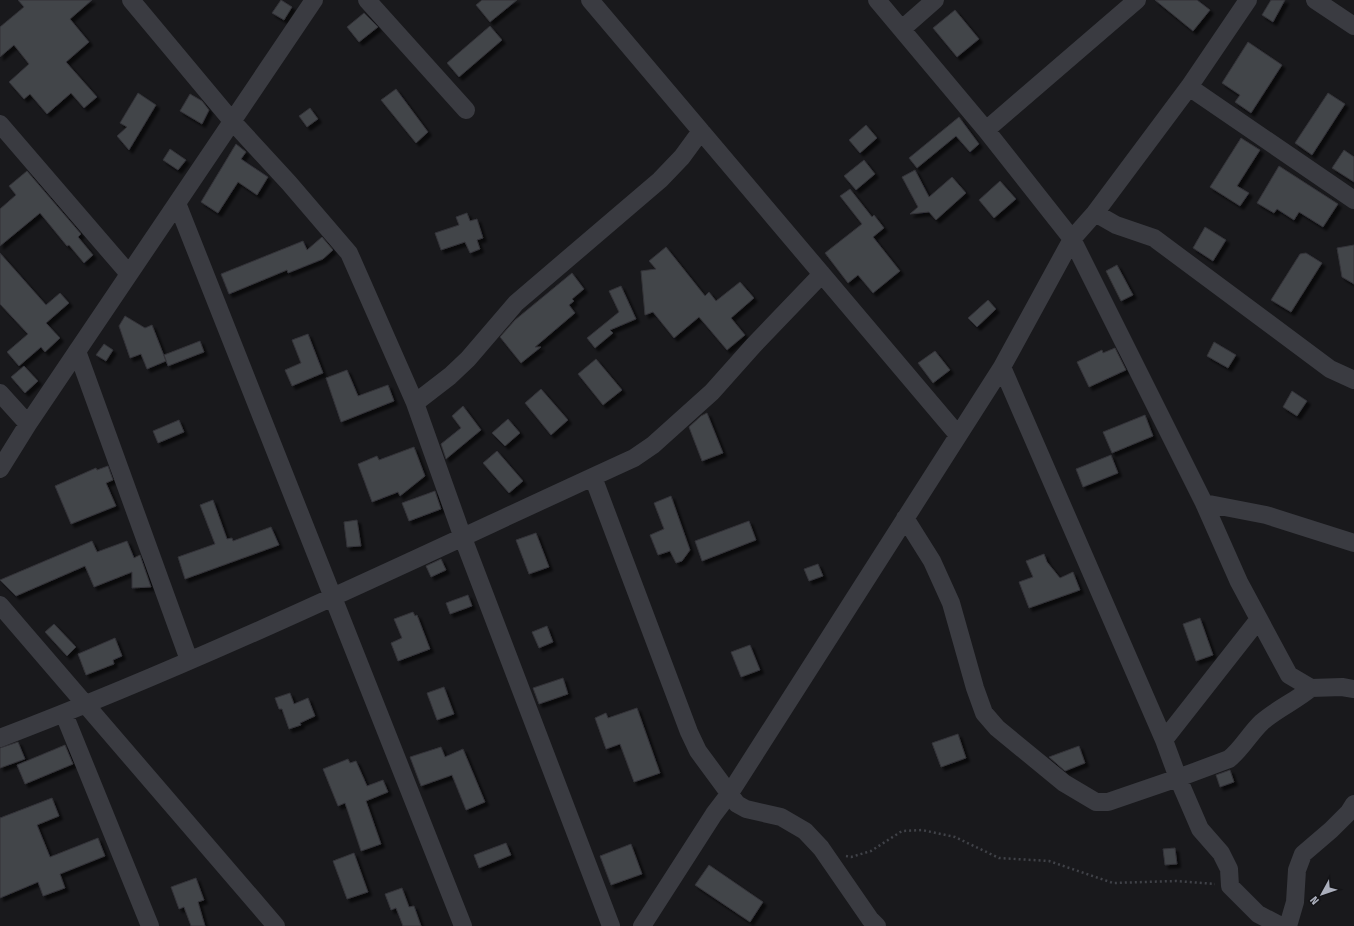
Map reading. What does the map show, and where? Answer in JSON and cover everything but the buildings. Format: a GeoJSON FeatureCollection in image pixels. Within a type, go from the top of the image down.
{"type":"FeatureCollection","features":[{"type":"Feature","properties":{"kind":"street"},"geometry":{"type":"LineString","coordinates":[[130,0],[232,121],[289,183],[349,252],[415,403],[463,538],[611,926]]}},
{"type":"Feature","properties":{"kind":"street"},"geometry":{"type":"LineString","coordinates":[[0,468],[28,424],[314,0]]}},
{"type":"Feature","properties":{"kind":"street"},"geometry":{"type":"LineString","coordinates":[[367,0],[466,110]]}},
{"type":"Feature","properties":{"kind":"street"},"geometry":{"type":"LineString","coordinates":[[590,0],[958,435]]}},
{"type":"Feature","properties":{"kind":"street"},"geometry":{"type":"LineString","coordinates":[[876,0],[986,130],[1072,239],[1204,502],[1239,582],[1289,675],[1311,688],[1348,688],[1354,703]]}},
{"type":"Feature","properties":{"kind":"street"},"geometry":{"type":"LineString","coordinates":[[902,29],[936,0]]}},
{"type":"Feature","properties":{"kind":"street"},"geometry":{"type":"LineString","coordinates":[[986,130],[1137,0]]}},
{"type":"Feature","properties":{"kind":"street"},"geometry":{"type":"LineString","coordinates":[[642,926],[714,814],[730,793],[1002,368],[1072,239],[1094,213],[1189,87],[1248,0]]}},
{"type":"Feature","properties":{"kind":"street"},"geometry":{"type":"LineString","coordinates":[[1315,0],[1354,26]]}},
{"type":"Feature","properties":{"kind":"street"},"geometry":{"type":"LineString","coordinates":[[1189,87],[1354,200]]}},
{"type":"Feature","properties":{"kind":"street"},"geometry":{"type":"LineString","coordinates":[[0,124],[129,274]]}},
{"type":"Feature","properties":{"kind":"street"},"geometry":{"type":"LineString","coordinates":[[415,403],[450,376],[468,359],[516,303],[660,180],[682,157],[701,132]]}},
{"type":"Feature","properties":{"kind":"street"},"geometry":{"type":"LineString","coordinates":[[177,203],[463,926]]}},
{"type":"Feature","properties":{"kind":"street"},"geometry":{"type":"LineString","coordinates":[[1094,213],[1116,225],[1154,238],[1330,369],[1354,380]]}},
{"type":"Feature","properties":{"kind":"street"},"geometry":{"type":"LineString","coordinates":[[0,738],[87,705],[334,598],[634,458],[668,432],[712,392],[753,346],[822,274]]}},
{"type":"Feature","properties":{"kind":"street"},"geometry":{"type":"LineString","coordinates":[[77,351],[189,660]]}},
{"type":"Feature","properties":{"kind":"street"},"geometry":{"type":"LineString","coordinates":[[1002,368],[1164,740],[1178,778],[1200,829],[1221,854],[1229,869],[1230,886],[1258,914],[1281,926]]}},
{"type":"Feature","properties":{"kind":"street"},"geometry":{"type":"LineString","coordinates":[[0,393],[28,424]]}},
{"type":"Feature","properties":{"kind":"street"},"geometry":{"type":"LineString","coordinates":[[593,477],[689,732],[698,751],[737,804],[746,809],[781,817],[805,831],[821,848],[850,892],[870,919],[878,926]]}},
{"type":"Feature","properties":{"kind":"street"},"geometry":{"type":"LineString","coordinates":[[1204,502],[1266,515],[1354,543]]}},
{"type":"Feature","properties":{"kind":"street"},"geometry":{"type":"LineString","coordinates":[[905,518],[932,561],[951,603],[975,688],[984,713],[997,728],[1064,783],[1096,802],[1108,802],[1229,759],[1236,754],[1261,723],[1276,710],[1294,702],[1311,688]]}},
{"type":"Feature","properties":{"kind":"street"},"geometry":{"type":"LineString","coordinates":[[0,605],[276,926]]}},
{"type":"Feature","properties":{"kind":"street"},"geometry":{"type":"LineString","coordinates":[[1164,740],[1259,619]]}},
{"type":"Feature","properties":{"kind":"street"},"geometry":{"type":"LineString","coordinates":[[64,714],[150,926]]}},
{"type":"Feature","properties":{"kind":"street"},"geometry":{"type":"LineString","coordinates":[[1288,926],[1295,902],[1297,870],[1303,854],[1331,830],[1349,812],[1354,804]]}},
{"type":"Feature","properties":{"kind":"path"},"geometry":{"type":"LineString","coordinates":[[821,848],[851,857],[871,851],[902,831],[922,830],[955,838],[998,858],[1049,861],[1113,883],[1176,881],[1230,886]]}}]}
